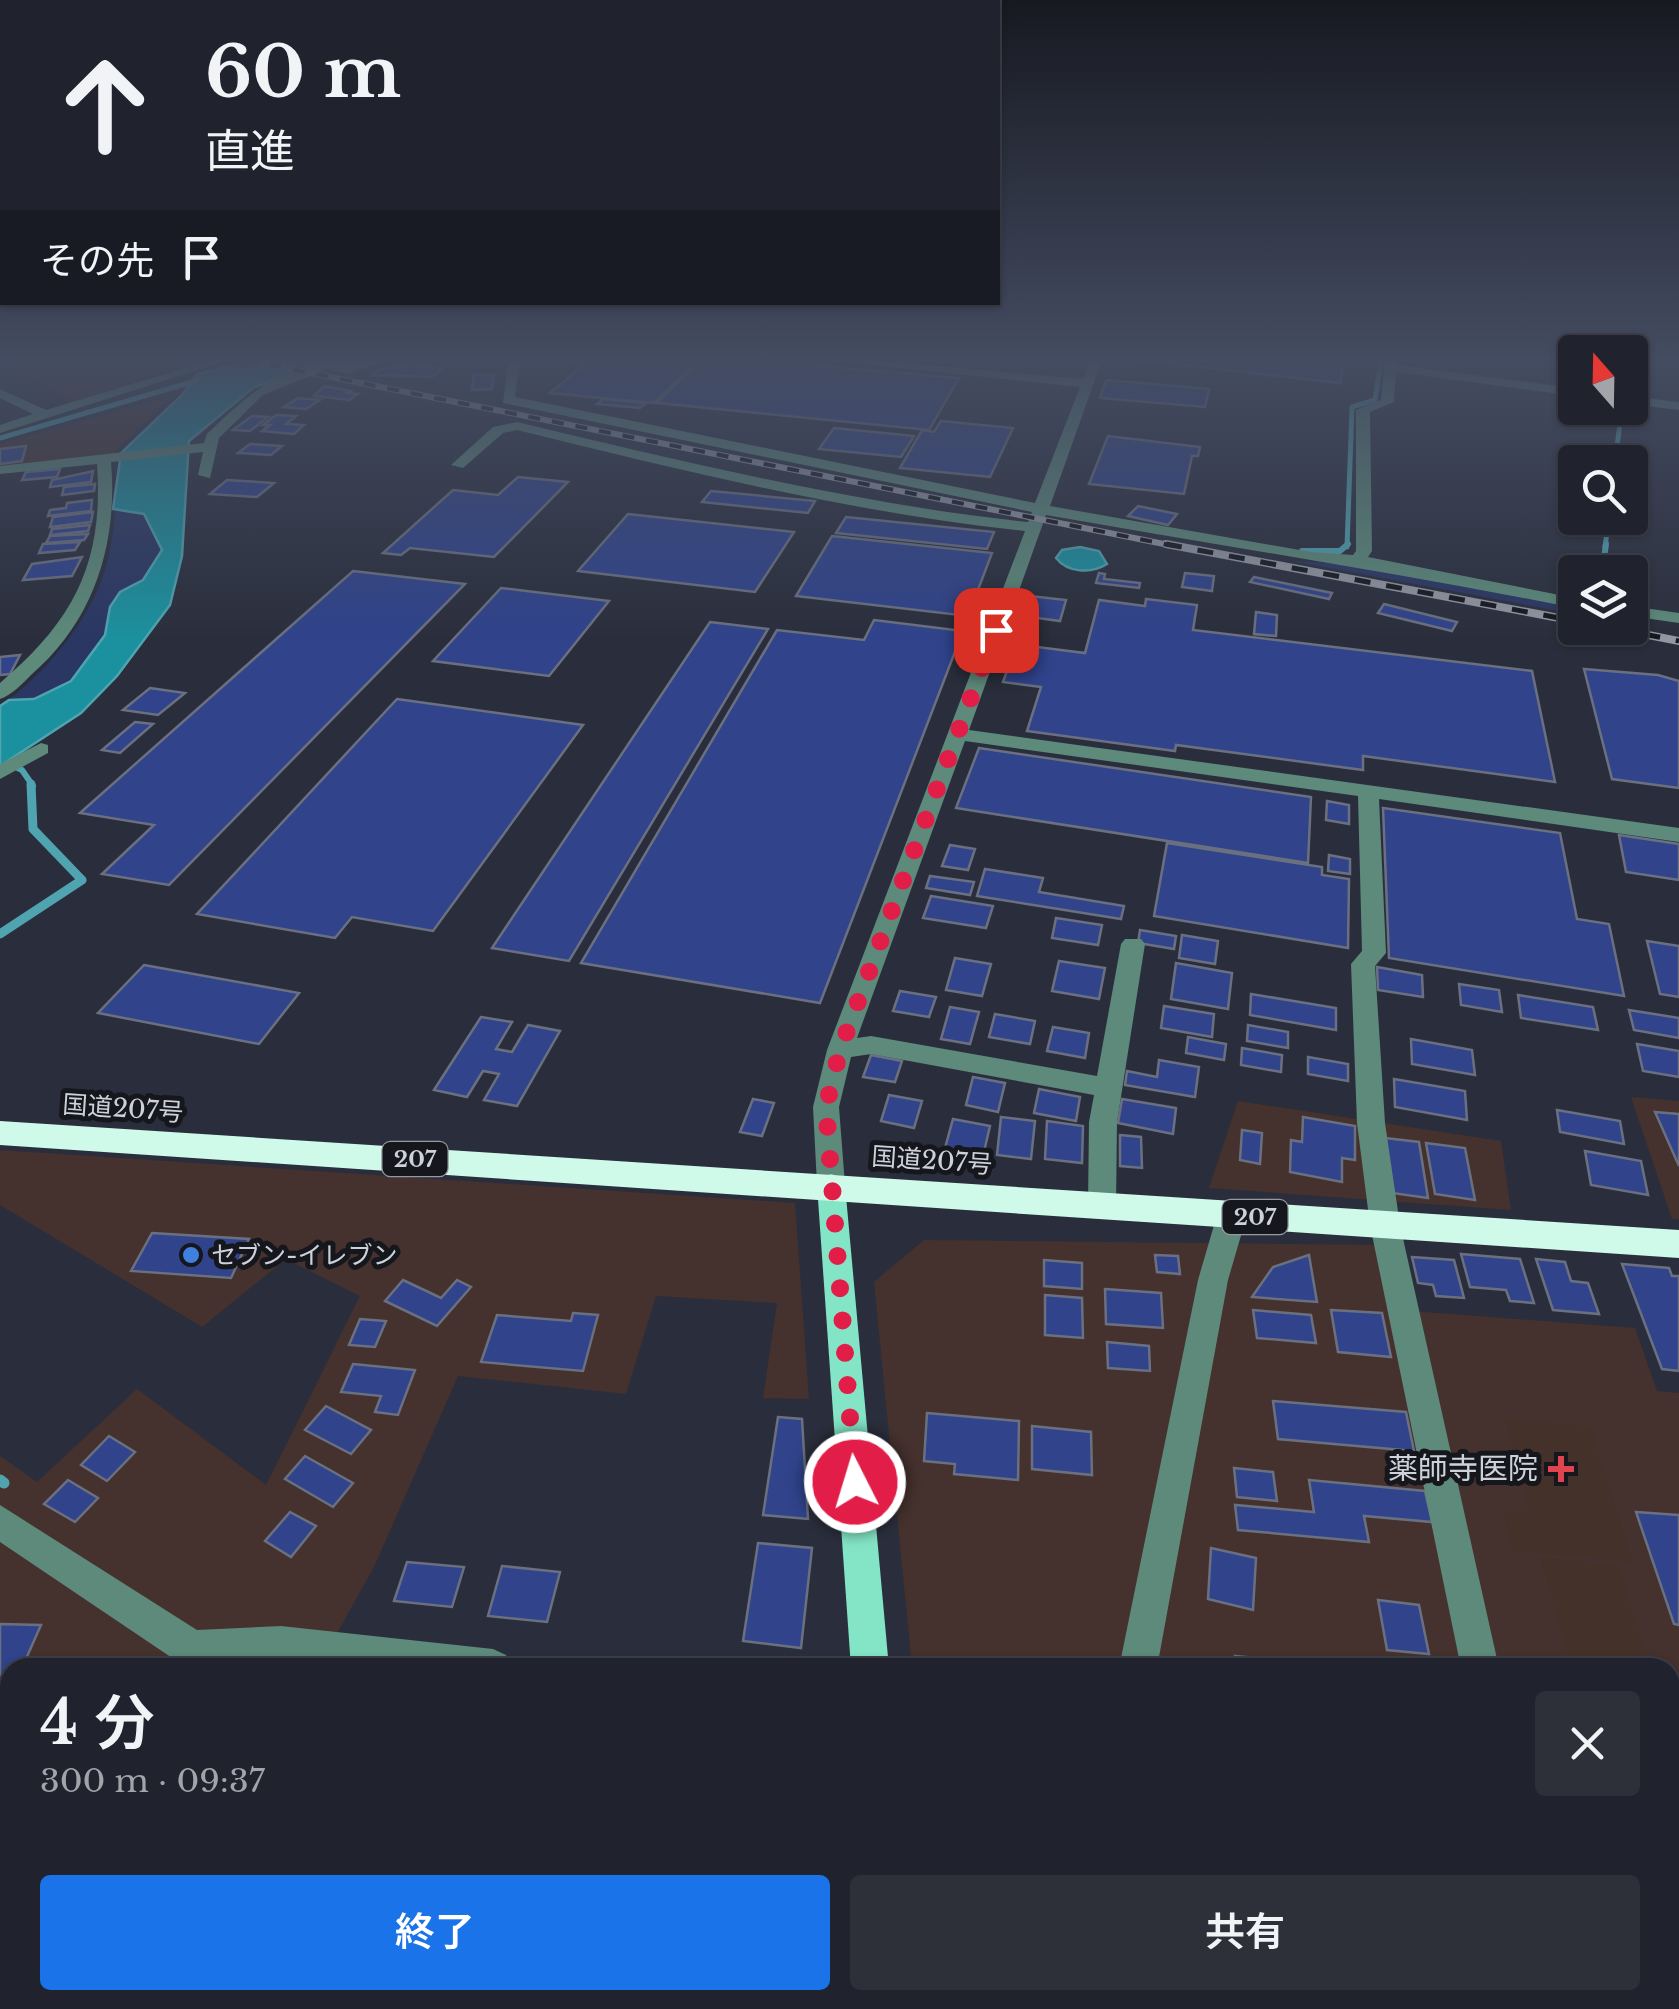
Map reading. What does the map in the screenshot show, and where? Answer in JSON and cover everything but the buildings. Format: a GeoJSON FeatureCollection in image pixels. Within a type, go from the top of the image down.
{"type":"FeatureCollection","features":[{"type":"Feature","properties":{"kind":"highway","name":"国道207号"},"geometry":{"type":"LineString","coordinates":[[0,1133],[1679,1244]]}},
{"type":"Feature","properties":{"kind":"main road"},"geometry":{"type":"LineString","coordinates":[[831,1185],[869,1658]]}},
{"type":"Feature","properties":{"kind":"street"},"geometry":{"type":"LineString","coordinates":[[0,470],[148,454]]}},
{"type":"Feature","properties":{"kind":"street"},"geometry":{"type":"LineString","coordinates":[[203,454],[205,475]]}},
{"type":"Feature","properties":{"kind":"street"},"geometry":{"type":"LineString","coordinates":[[458,465],[471,454]]}},
{"type":"Feature","properties":{"kind":"street"},"geometry":{"type":"LineString","coordinates":[[633,454],[718,474],[966,520],[1038,518]]}},
{"type":"Feature","properties":{"kind":"street"},"geometry":{"type":"LineString","coordinates":[[749,454],[1038,518],[1311,557],[1357,560],[1558,600]]}},
{"type":"Feature","properties":{"kind":"street"},"geometry":{"type":"LineString","coordinates":[[831,1185],[826,1107],[840,1050],[1060,454]]}},
{"type":"Feature","properties":{"kind":"street"},"geometry":{"type":"LineString","coordinates":[[1357,560],[1364,550],[1363,454]]}},
{"type":"Feature","properties":{"kind":"street"},"geometry":{"type":"LineString","coordinates":[[3,687],[52,646],[81,604],[96,564],[108,458]]}},
{"type":"Feature","properties":{"kind":"street"},"geometry":{"type":"LineString","coordinates":[[1648,614],[1679,618]]}},
{"type":"Feature","properties":{"kind":"street"},"geometry":{"type":"LineString","coordinates":[[958,734],[1679,835]]}},
{"type":"Feature","properties":{"kind":"street"},"geometry":{"type":"LineString","coordinates":[[0,773],[41,750]]}},
{"type":"Feature","properties":{"kind":"street"},"geometry":{"type":"LineString","coordinates":[[1368,792],[1374,953],[1363,964],[1371,1123],[1385,1225],[1478,1658]]}},
{"type":"Feature","properties":{"kind":"street"},"geometry":{"type":"LineString","coordinates":[[1102,1206],[1108,1088],[1132,944]]}},
{"type":"Feature","properties":{"kind":"street"},"geometry":{"type":"LineString","coordinates":[[840,1050],[871,1045],[1108,1088]]}},
{"type":"Feature","properties":{"kind":"street"},"geometry":{"type":"LineString","coordinates":[[1140,1658],[1213,1280],[1232,1215]]}},
{"type":"Feature","properties":{"kind":"street"},"geometry":{"type":"LineString","coordinates":[[0,1522],[207,1658],[280,1645],[400,1658]]}},
{"type":"Feature","properties":{"kind":"shaded area"},"geometry":{"type":"Polygon","coordinates":[[[0,454],[113,454],[111,456],[0,467],[0,454]]]}},
{"type":"Feature","properties":{"kind":"shaded area"},"geometry":{"type":"Polygon","coordinates":[[[121,454],[162,549],[91,673],[0,732],[0,706],[48,663],[77,628],[98,589],[111,542],[121,454]]]}},
{"type":"Feature","properties":{"kind":"shaded area"},"geometry":{"type":"Polygon","coordinates":[[[121,454],[188,454],[182,556],[170,605],[117,676],[81,713],[0,766],[0,706],[9,700],[34,699],[71,681],[105,635],[110,607],[120,592],[143,580],[162,550],[144,514],[113,509],[121,454]]]}},
{"type":"Feature","properties":{"kind":"shaded area"},"geometry":{"type":"Polygon","coordinates":[[[1080,547],[1099,551],[1107,564],[1080,570],[1067,567],[1056,558],[1062,550],[1080,547]]]}},
{"type":"Feature","properties":{"kind":"shaded area"},"geometry":{"type":"Polygon","coordinates":[[[1292,561],[1348,564],[1558,604],[1558,611],[1292,561]]]}},
{"type":"Feature","properties":{"kind":"shaded area"},"geometry":{"type":"Polygon","coordinates":[[[1631,1097],[1679,1101],[1679,1219],[1672,1219],[1631,1097]]]}},
{"type":"Feature","properties":{"kind":"shaded area"},"geometry":{"type":"Polygon","coordinates":[[[1238,1101],[1501,1141],[1511,1210],[1209,1188],[1238,1101]]]}},
{"type":"Feature","properties":{"kind":"shaded area"},"geometry":{"type":"Polygon","coordinates":[[[0,1150],[795,1203],[809,1399],[763,1398],[777,1303],[656,1296],[626,1394],[458,1376],[374,1567],[323,1658],[0,1658],[0,1456],[37,1482],[137,1389],[266,1485],[360,1296],[286,1259],[202,1327],[0,1205],[0,1150]]]}},
{"type":"Feature","properties":{"kind":"shaded area"},"geometry":{"type":"Polygon","coordinates":[[[924,1240],[1384,1245],[1398,1310],[1635,1328],[1657,1391],[1679,1393],[1679,1658],[911,1658],[874,1282],[924,1240]]]}},
{"type":"Feature","properties":{"kind":"shaded area","name":"薬師寺医院"},"geometry":{"type":"Polygon","coordinates":[[[1505,1420],[1590,1427],[1633,1562],[1513,1550],[1503,1511],[1530,1512],[1505,1420]]]}},
{"type":"Feature","properties":{"kind":"shaded area","name":"薬師寺医院"},"geometry":{"type":"Polygon","coordinates":[[[1541,1558],[1618,1565],[1647,1658],[1569,1658],[1541,1558]]]}},
{"type":"Feature","properties":{"kind":"waterway"},"geometry":{"type":"LineString","coordinates":[[1347,545],[1350,454]]}},
{"type":"Feature","properties":{"kind":"waterway"},"geometry":{"type":"LineString","coordinates":[[1605,547],[1607,535]]}},
{"type":"Feature","properties":{"kind":"waterway"},"geometry":{"type":"LineString","coordinates":[[1604,555],[1606,544]]}},
{"type":"Feature","properties":{"kind":"waterway"},"geometry":{"type":"LineString","coordinates":[[1302,551],[1340,551],[1347,545]]}},
{"type":"Feature","properties":{"kind":"waterway"},"geometry":{"type":"LineString","coordinates":[[11,765],[22,770],[33,786]]}},
{"type":"Feature","properties":{"kind":"waterway"},"geometry":{"type":"LineString","coordinates":[[0,934],[82,880],[33,829],[31,784]]}},
{"type":"Feature","properties":{"kind":"waterway"},"geometry":{"type":"LineString","coordinates":[[0,1480],[4,1483]]}},
{"type":"Feature","properties":{"kind":"railway"},"geometry":{"type":"LineString","coordinates":[[714,454],[1179,547]]}},
{"type":"Feature","properties":{"kind":"railway"},"geometry":{"type":"LineString","coordinates":[[1166,544],[1558,618]]}},
{"type":"Feature","properties":{"kind":"railway"},"geometry":{"type":"LineString","coordinates":[[1648,635],[1679,641]]}},
{"type":"Feature","properties":{"kind":"place","name":"セブン-イレブン"},"geometry":{"type":"Point","coordinates":[191,1255]}},
{"type":"Feature","properties":{"kind":"place","name":"薬師寺医院"},"geometry":{"type":"Point","coordinates":[1561,1469]}},
{"type":"Feature","properties":{"kind":"route"},"geometry":{"type":"LineString","coordinates":[[855,1482],[826,1107],[840,1050],[996,630]]}}]}
